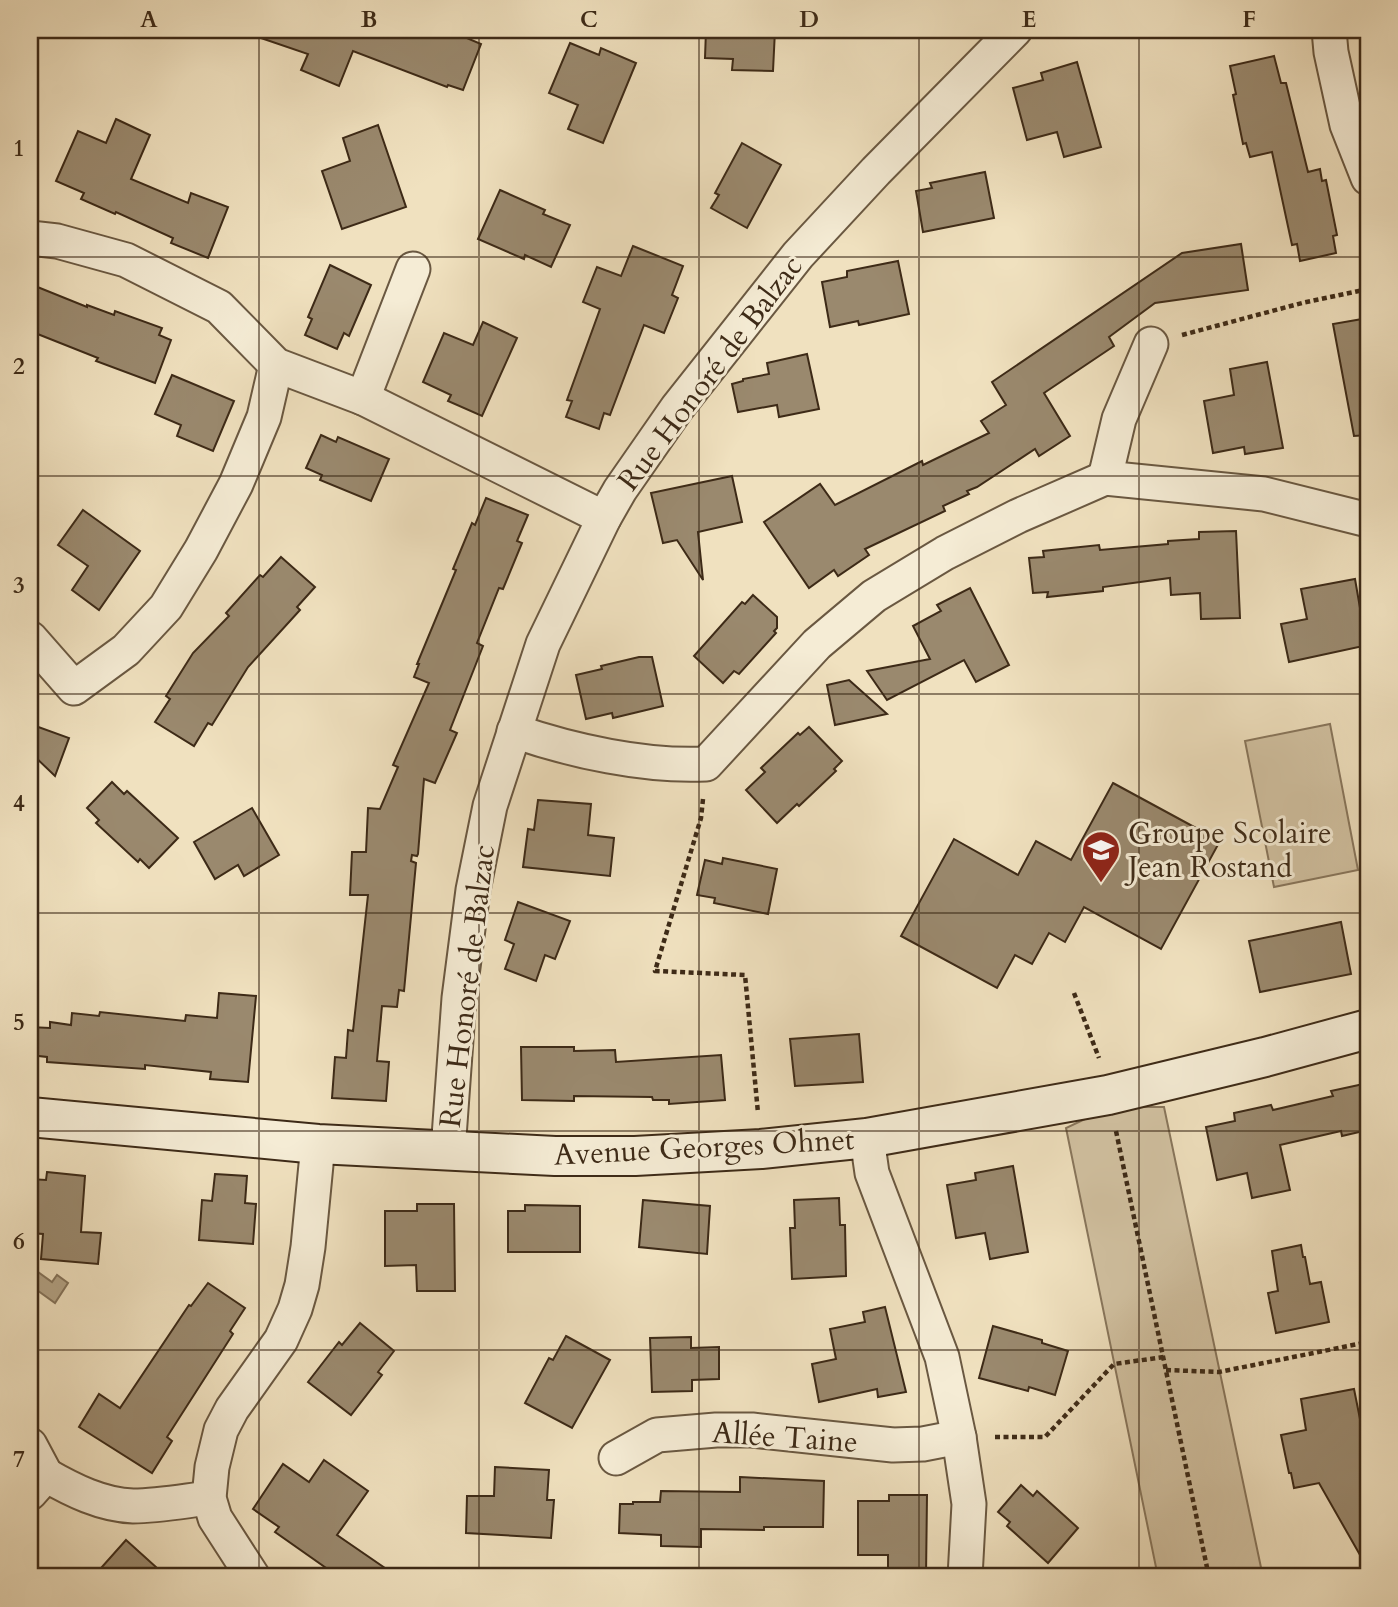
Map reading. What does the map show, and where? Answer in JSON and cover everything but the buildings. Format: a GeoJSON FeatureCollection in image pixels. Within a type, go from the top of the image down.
{"type":"FeatureCollection","features":[{"type":"Feature","properties":{"kind":"street","name":"Rue Honoré de Balzac"},"geometry":{"type":"LineString","coordinates":[[447,1151],[459,998],[473,890],[490,806],[543,644],[604,518],[620,490],[677,408],[798,255],[876,171],[1015,30]]}},
{"type":"Feature","properties":{"kind":"street"},"geometry":{"type":"LineString","coordinates":[[1329,30],[1331,52],[1347,125],[1368,178]]}},
{"type":"Feature","properties":{"kind":"street"},"geometry":{"type":"LineString","coordinates":[[30,238],[57,241],[125,260],[219,307],[276,365],[363,398],[604,518]]}},
{"type":"Feature","properties":{"kind":"street"},"geometry":{"type":"LineString","coordinates":[[363,398],[413,269]]}},
{"type":"Feature","properties":{"kind":"street"},"geometry":{"type":"LineString","coordinates":[[1105,478],[1119,419],[1151,344]]}},
{"type":"Feature","properties":{"kind":"street"},"geometry":{"type":"LineString","coordinates":[[30,638],[74,688],[126,650],[166,607],[201,550],[236,484],[264,417],[276,365]]}},
{"type":"Feature","properties":{"kind":"street"},"geometry":{"type":"LineString","coordinates":[[514,731],[552,744],[610,756],[684,765],[706,764],[817,644],[874,596],[945,553],[1018,516],[1105,478],[1264,494],[1368,520]]}},
{"type":"Feature","properties":{"kind":"street","name":"Avenue Georges Ohnet"},"geometry":{"type":"LineString","coordinates":[[30,1117],[318,1144],[555,1156],[635,1156],[761,1149],[867,1138],[1108,1095],[1265,1057],[1368,1028]]}},
{"type":"Feature","properties":{"kind":"street"},"geometry":{"type":"LineString","coordinates":[[867,1138],[872,1173],[942,1357],[959,1437],[969,1504],[965,1577]]}},
{"type":"Feature","properties":{"kind":"street"},"geometry":{"type":"LineString","coordinates":[[253,1577],[215,1518],[209,1498],[212,1467],[221,1430],[239,1399],[281,1340],[295,1309],[308,1247],[318,1144]]}},
{"type":"Feature","properties":{"kind":"street","name":"Allée Taine"},"geometry":{"type":"LineString","coordinates":[[616,1458],[657,1435],[716,1430],[752,1430],[893,1445],[923,1444],[959,1437]]}},
{"type":"Feature","properties":{"kind":"street"},"geometry":{"type":"LineString","coordinates":[[30,1445],[38,1484],[73,1490],[132,1506],[209,1498]]}},
{"type":"Feature","properties":{"kind":"path"},"geometry":{"type":"LineString","coordinates":[[1151,344],[1302,303],[1368,289]]}},
{"type":"Feature","properties":{"kind":"path"},"geometry":{"type":"LineString","coordinates":[[706,764],[701,818],[655,971],[745,975],[761,1149]]}},
{"type":"Feature","properties":{"kind":"path"},"geometry":{"type":"LineString","coordinates":[[1074,993],[1102,1067],[1209,1577]]}},
{"type":"Feature","properties":{"kind":"path"},"geometry":{"type":"LineString","coordinates":[[1166,1370],[1219,1372],[1368,1342]]}},
{"type":"Feature","properties":{"kind":"path"},"geometry":{"type":"LineString","coordinates":[[959,1437],[1045,1437],[1114,1364],[1164,1357]]}},
{"type":"Feature","properties":{"kind":"shaded area"},"geometry":{"type":"Polygon","coordinates":[[[1330,724],[1358,870],[1274,887],[1245,741],[1330,724]]]}},
{"type":"Feature","properties":{"kind":"shaded area"},"geometry":{"type":"Polygon","coordinates":[[[1141,1107],[1164,1107],[1263,1577],[1158,1577],[1066,1128],[1085,1119],[1141,1107]]]}},
{"type":"Feature","properties":{"kind":"shaded area"},"geometry":{"type":"Polygon","coordinates":[[[31,1267],[52,1282],[57,1275],[68,1283],[55,1303],[30,1285],[31,1267]]]}},
{"type":"Feature","properties":{"kind":"place","name":"Groupe Scolaire Jean Rostand"},"geometry":{"type":"Point","coordinates":[1101,884]}}]}
